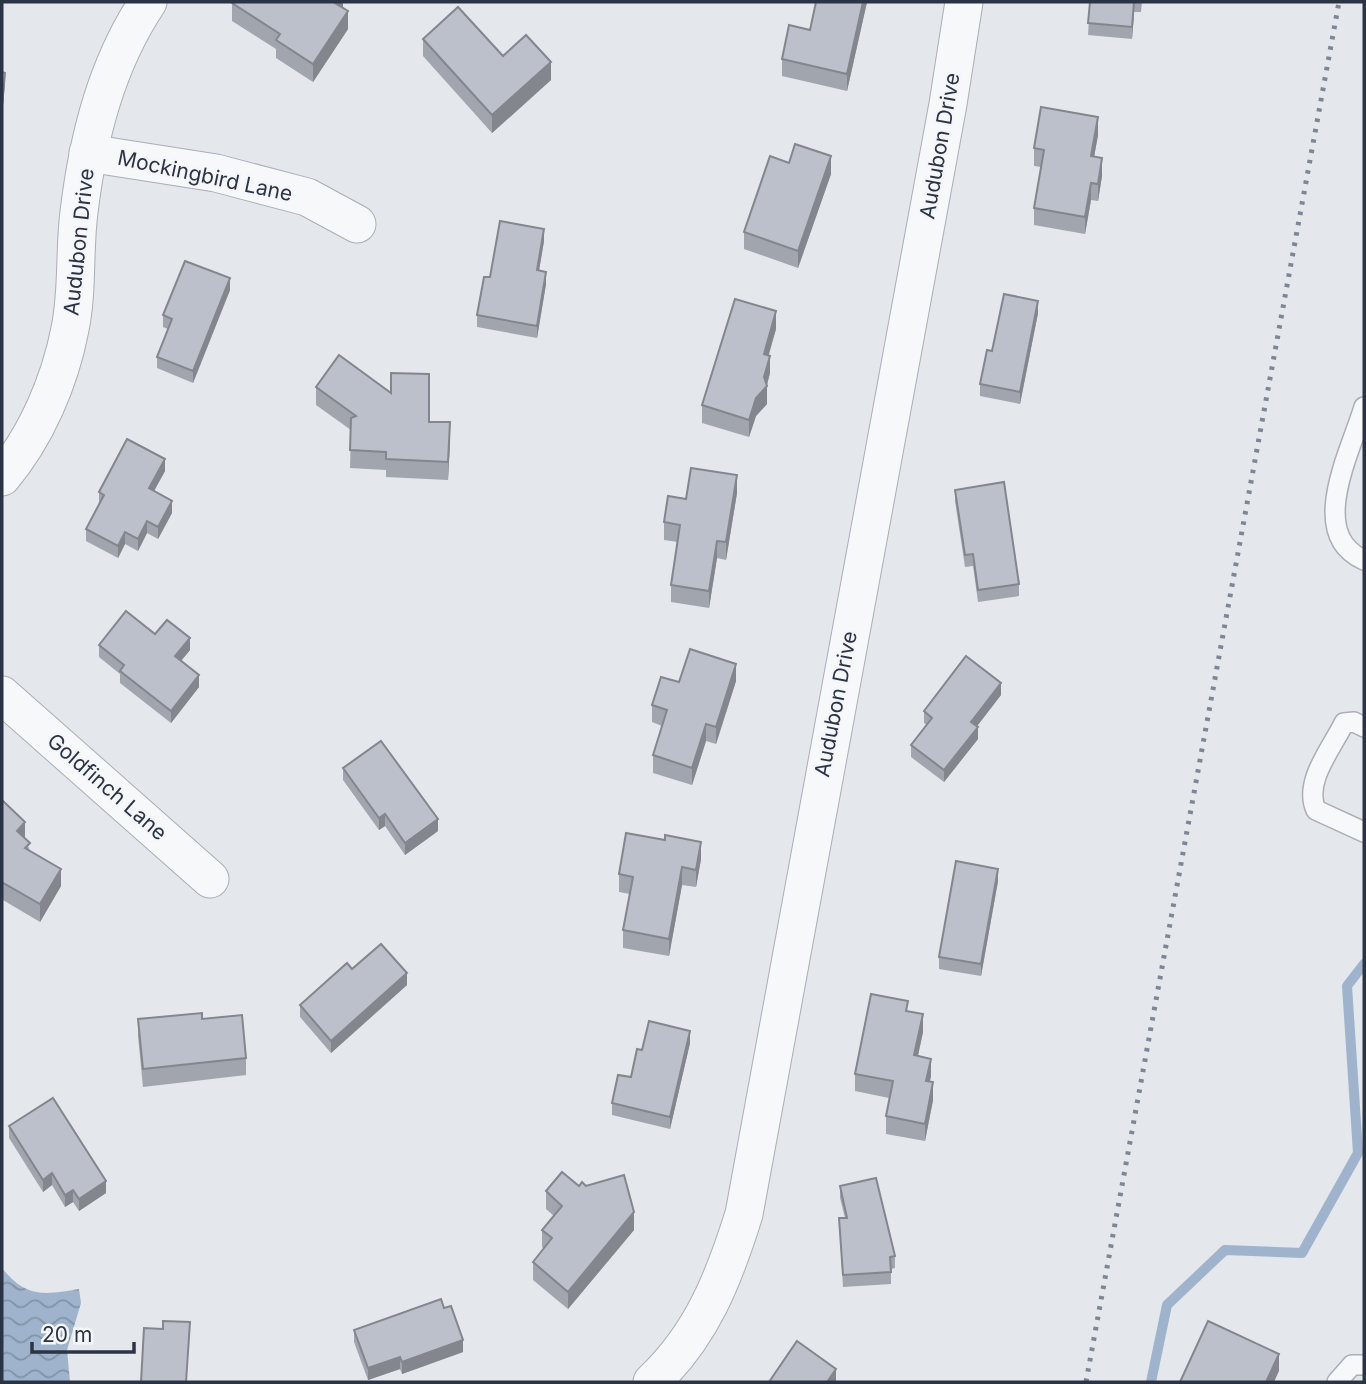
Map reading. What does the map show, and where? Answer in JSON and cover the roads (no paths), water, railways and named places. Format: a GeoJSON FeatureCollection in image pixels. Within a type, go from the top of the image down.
{"type":"FeatureCollection","features":[{"type":"Feature","properties":{"kind":"street","name":"Audubon Drive"},"geometry":{"type":"LineString","coordinates":[[2,477],[17,459],[52,391],[71,328],[78,214],[88,153],[103,92],[148,2]]}},
{"type":"Feature","properties":{"kind":"street","name":"Audubon Drive"},"geometry":{"type":"LineString","coordinates":[[652,1382],[677,1359],[706,1314],[717,1293],[744,1214],[948,104],[964,2]]}},
{"type":"Feature","properties":{"kind":"street","name":"Mockingbird Lane"},"geometry":{"type":"LineString","coordinates":[[88,153],[215,173],[307,197],[357,225]]}},
{"type":"Feature","properties":{"kind":"street","name":"Goldfinch Lane"},"geometry":{"type":"LineString","coordinates":[[2,695],[210,879]]}},
{"type":"Feature","properties":{"kind":"lane"},"geometry":{"type":"LineString","coordinates":[[1364,407],[1332,510],[1338,538],[1356,556],[1364,560]]}},
{"type":"Feature","properties":{"kind":"lane"},"geometry":{"type":"LineString","coordinates":[[1364,727],[1354,722],[1344,723],[1312,785],[1311,800],[1316,810],[1364,832]]}},
{"type":"Feature","properties":{"kind":"lane"},"geometry":{"type":"LineString","coordinates":[[1337,1382],[1352,1364],[1364,1365]]}},
{"type":"Feature","properties":{"kind":"water"},"geometry":{"type":"Polygon","coordinates":[[[2,1268],[19,1285],[36,1292],[79,1289],[81,1303],[67,1350],[70,1382],[2,1382],[2,1268]]]}},
{"type":"Feature","properties":{"kind":"waterway"},"geometry":{"type":"LineString","coordinates":[[1151,1382],[1167,1305],[1225,1250],[1302,1253],[1358,1153],[1347,986],[1364,964]]}},
{"type":"Feature","properties":{"kind":"railway"},"geometry":{"type":"LineString","coordinates":[[1086,1382],[1339,2]]}}]}
